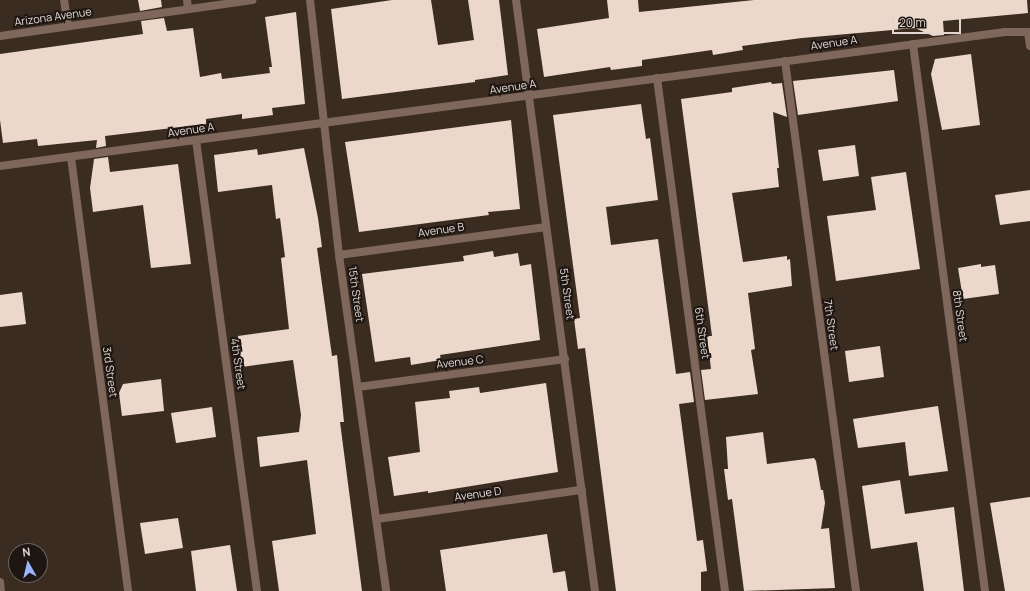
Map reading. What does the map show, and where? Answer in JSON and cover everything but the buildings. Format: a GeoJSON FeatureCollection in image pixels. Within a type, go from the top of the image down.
{"type":"FeatureCollection","features":[{"type":"Feature","properties":{"kind":"lane"},"geometry":{"type":"LineString","coordinates":[[64,0],[68,26]]}},
{"type":"Feature","properties":{"kind":"lane"},"geometry":{"type":"LineString","coordinates":[[187,0],[188,9]]}},
{"type":"Feature","properties":{"kind":"lane","name":"Arizona Avenue"},"geometry":{"type":"LineString","coordinates":[[0,36],[252,0]]}},
{"type":"Feature","properties":{"kind":"lane","name":"15th Street"},"geometry":{"type":"LineString","coordinates":[[310,0],[326,123],[339,255],[386,591]]}},
{"type":"Feature","properties":{"kind":"lane","name":"5th Street"},"geometry":{"type":"LineString","coordinates":[[516,0],[595,591]]}},
{"type":"Feature","properties":{"kind":"lane","name":"Avenue A"},"geometry":{"type":"LineString","coordinates":[[0,166],[1004,32],[1028,32],[1030,46]]}},
{"type":"Feature","properties":{"kind":"lane","name":"8th Street"},"geometry":{"type":"LineString","coordinates":[[913,44],[985,591]]}},
{"type":"Feature","properties":{"kind":"lane","name":"7th Street"},"geometry":{"type":"LineString","coordinates":[[785,61],[856,591]]}},
{"type":"Feature","properties":{"kind":"lane","name":"6th Street"},"geometry":{"type":"LineString","coordinates":[[657,78],[725,591]]}},
{"type":"Feature","properties":{"kind":"lane","name":"4th Street"},"geometry":{"type":"LineString","coordinates":[[196,140],[257,591]]}},
{"type":"Feature","properties":{"kind":"lane","name":"3rd Street"},"geometry":{"type":"LineString","coordinates":[[70,157],[128,591]]}},
{"type":"Feature","properties":{"kind":"lane","name":"Avenue B"},"geometry":{"type":"LineString","coordinates":[[339,255],[546,227]]}},
{"type":"Feature","properties":{"kind":"lane","name":"Avenue C"},"geometry":{"type":"LineString","coordinates":[[358,386],[565,359]]}},
{"type":"Feature","properties":{"kind":"lane","name":"Avenue D"},"geometry":{"type":"LineString","coordinates":[[377,519],[582,490]]}},
{"type":"Feature","properties":{"kind":"lane"},"geometry":{"type":"LineString","coordinates":[[0,582],[1,591]]}}]}
